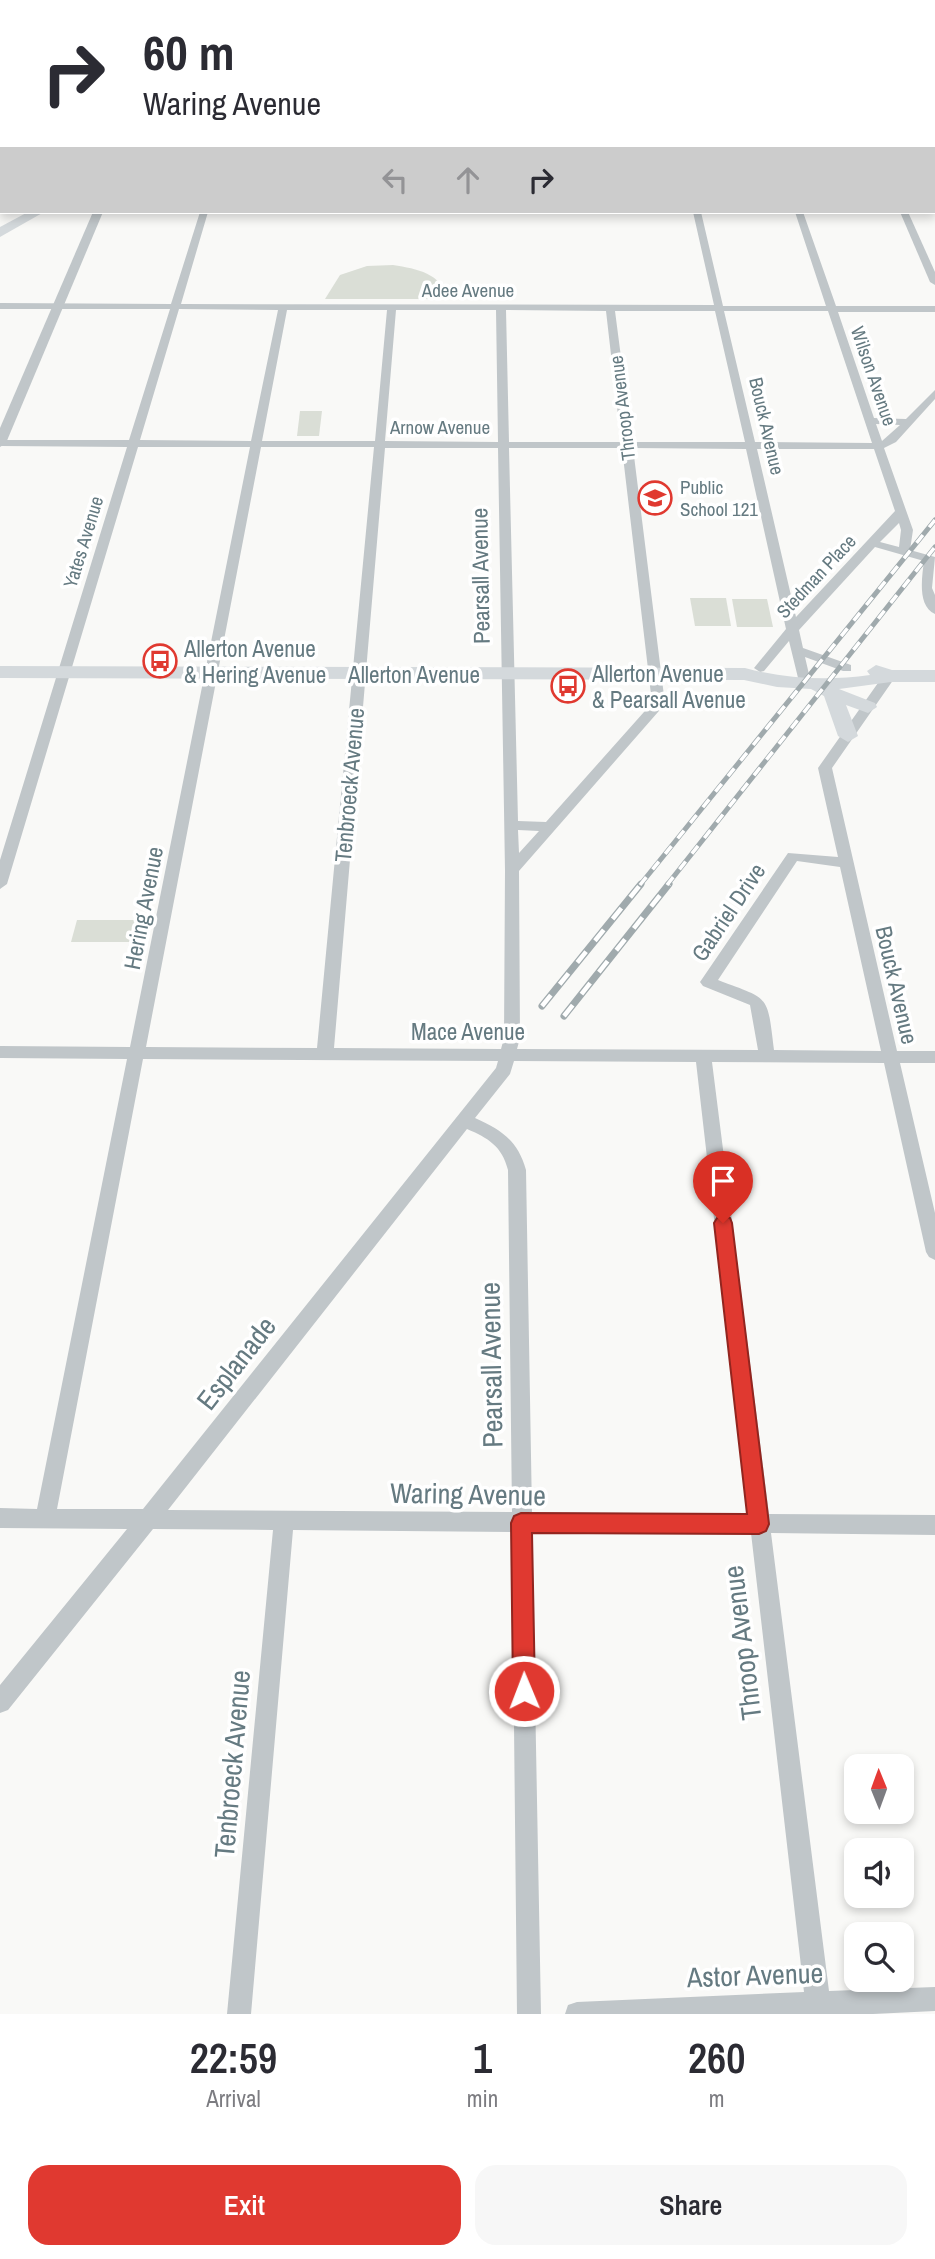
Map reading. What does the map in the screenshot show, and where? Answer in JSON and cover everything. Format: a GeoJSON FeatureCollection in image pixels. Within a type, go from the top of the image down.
{"type":"FeatureCollection","features":[{"type":"Feature","properties":{"kind":"main road"},"geometry":{"type":"LineString","coordinates":[[0,233],[33,214]]}},
{"type":"Feature","properties":{"kind":"main road"},"geometry":{"type":"LineString","coordinates":[[802,667],[832,693],[868,707]]}},
{"type":"Feature","properties":{"kind":"main road","name":"Allerton Avenue"},"geometry":{"type":"LineString","coordinates":[[0,672],[654,674],[752,671],[761,680],[802,667],[848,668],[890,676],[935,676]]}},
{"type":"Feature","properties":{"kind":"main road","name":"Allerton Avenue"},"geometry":{"type":"LineString","coordinates":[[802,667],[876,681],[890,676]]}},
{"type":"Feature","properties":{"kind":"main road"},"geometry":{"type":"LineString","coordinates":[[832,693],[848,736]]}},
{"type":"Feature","properties":{"kind":"street"},"geometry":{"type":"LineString","coordinates":[[0,443],[97,214]]}},
{"type":"Feature","properties":{"kind":"street","name":"Yates Avenue"},"geometry":{"type":"LineString","coordinates":[[0,884],[203,214]]}},
{"type":"Feature","properties":{"kind":"street","name":"Bouck Avenue"},"geometry":{"type":"LineString","coordinates":[[696,214],[802,667]]}},
{"type":"Feature","properties":{"kind":"street","name":"Wilson Avenue"},"geometry":{"type":"LineString","coordinates":[[800,214],[907,530],[904,552]]}},
{"type":"Feature","properties":{"kind":"street"},"geometry":{"type":"LineString","coordinates":[[905,214],[935,282]]}},
{"type":"Feature","properties":{"kind":"street","name":"Adee Avenue"},"geometry":{"type":"LineString","coordinates":[[0,306],[935,309]]}},
{"type":"Feature","properties":{"kind":"street","name":"Hering Avenue"},"geometry":{"type":"LineString","coordinates":[[45,1518],[283,307]]}},
{"type":"Feature","properties":{"kind":"street","name":"Tenbroeck Avenue"},"geometry":{"type":"LineString","coordinates":[[325,1053],[392,307]]}},
{"type":"Feature","properties":{"kind":"street","name":"Pearsall Avenue"},"geometry":{"type":"LineString","coordinates":[[501,307],[512,870],[512,1038],[509,1054]]}},
{"type":"Feature","properties":{"kind":"street","name":"Throop Avenue"},"geometry":{"type":"LineString","coordinates":[[610,308],[654,674]]}},
{"type":"Feature","properties":{"kind":"street"},"geometry":{"type":"LineString","coordinates":[[879,446],[892,440],[935,393]]}},
{"type":"Feature","properties":{"kind":"street"},"geometry":{"type":"LineString","coordinates":[[870,421],[909,422]]}},
{"type":"Feature","properties":{"kind":"street","name":"Arnow Avenue"},"geometry":{"type":"LineString","coordinates":[[0,443],[879,446]]}},
{"type":"Feature","properties":{"kind":"street","name":"Stedman Place"},"geometry":{"type":"LineString","coordinates":[[752,671],[901,511]]}},
{"type":"Feature","properties":{"kind":"street"},"geometry":{"type":"LineString","coordinates":[[873,542],[932,560],[926,588],[935,610]]}},
{"type":"Feature","properties":{"kind":"street"},"geometry":{"type":"LineString","coordinates":[[786,598],[819,598]]}},
{"type":"Feature","properties":{"kind":"street"},"geometry":{"type":"LineString","coordinates":[[512,870],[659,704],[654,674]]}},
{"type":"Feature","properties":{"kind":"street"},"geometry":{"type":"LineString","coordinates":[[848,736],[890,676]]}},
{"type":"Feature","properties":{"kind":"street","name":"Bouck Avenue"},"geometry":{"type":"LineString","coordinates":[[848,736],[825,768],[935,1252]]}},
{"type":"Feature","properties":{"kind":"street"},"geometry":{"type":"LineString","coordinates":[[510,825],[551,827]]}},
{"type":"Feature","properties":{"kind":"street","name":"Gabriel Drive"},"geometry":{"type":"LineString","coordinates":[[767,1056],[761,1009],[756,1001],[708,982],[793,856],[846,863]]}},
{"type":"Feature","properties":{"kind":"street","name":"Mace Avenue"},"geometry":{"type":"LineString","coordinates":[[0,1052],[935,1057]]}},
{"type":"Feature","properties":{"kind":"street","name":"Esplanade"},"geometry":{"type":"LineString","coordinates":[[0,1702],[464,1121],[504,1070],[509,1054]]}},
{"type":"Feature","properties":{"kind":"street","name":"Throop Avenue"},"geometry":{"type":"LineString","coordinates":[[704,1055],[818,2009]]}},
{"type":"Feature","properties":{"kind":"street","name":"Pearsall Avenue"},"geometry":{"type":"LineString","coordinates":[[464,1121],[505,1142],[511,1149],[517,1170],[529,2014]]}},
{"type":"Feature","properties":{"kind":"street","name":"Waring Avenue"},"geometry":{"type":"LineString","coordinates":[[0,1518],[935,1525]]}},
{"type":"Feature","properties":{"kind":"street","name":"Tenbroeck Avenue"},"geometry":{"type":"LineString","coordinates":[[239,2014],[284,1519]]}},
{"type":"Feature","properties":{"kind":"street","name":"Astor Avenue"},"geometry":{"type":"LineString","coordinates":[[577,2014],[818,2009],[935,1999]]}},
{"type":"Feature","properties":{"kind":"shaded area"},"geometry":{"type":"Polygon","coordinates":[[[393,265],[419,271],[434,278],[449,299],[325,299],[340,275],[367,266],[393,265]]]}},
{"type":"Feature","properties":{"kind":"shaded area"},"geometry":{"type":"Polygon","coordinates":[[[300,411],[322,411],[319,436],[297,436],[300,411]]]}},
{"type":"Feature","properties":{"kind":"shaded area"},"geometry":{"type":"Polygon","coordinates":[[[690,598],[726,598],[731,626],[695,626],[690,598]]]}},
{"type":"Feature","properties":{"kind":"shaded area"},"geometry":{"type":"Polygon","coordinates":[[[732,599],[767,599],[773,627],[737,627],[732,599]]]}},
{"type":"Feature","properties":{"kind":"shaded area"},"geometry":{"type":"Polygon","coordinates":[[[77,920],[144,920],[140,942],[71,942],[77,920]]]}},
{"type":"Feature","properties":{"kind":"railway"},"geometry":{"type":"LineString","coordinates":[[640,885],[935,520]]}},
{"type":"Feature","properties":{"kind":"railway"},"geometry":{"type":"LineString","coordinates":[[667,885],[935,547]]}},
{"type":"Feature","properties":{"kind":"railway"},"geometry":{"type":"LineString","coordinates":[[542,1006],[641,884]]}},
{"type":"Feature","properties":{"kind":"railway"},"geometry":{"type":"LineString","coordinates":[[564,1016],[669,884]]}},
{"type":"Feature","properties":{"kind":"place","name":"Public School 121"},"geometry":{"type":"Point","coordinates":[655,498]}},
{"type":"Feature","properties":{"kind":"place","name":"Allerton Avenue & Hering Avenue"},"geometry":{"type":"Point","coordinates":[160,661]}},
{"type":"Feature","properties":{"kind":"place","name":"Allerton Avenue & Pearsall Avenue"},"geometry":{"type":"Point","coordinates":[568,686]}},
{"type":"Feature","properties":{"kind":"route"},"geometry":{"type":"LineString","coordinates":[[524,1691],[521,1523],[759,1524],[723,1223]]}}]}
